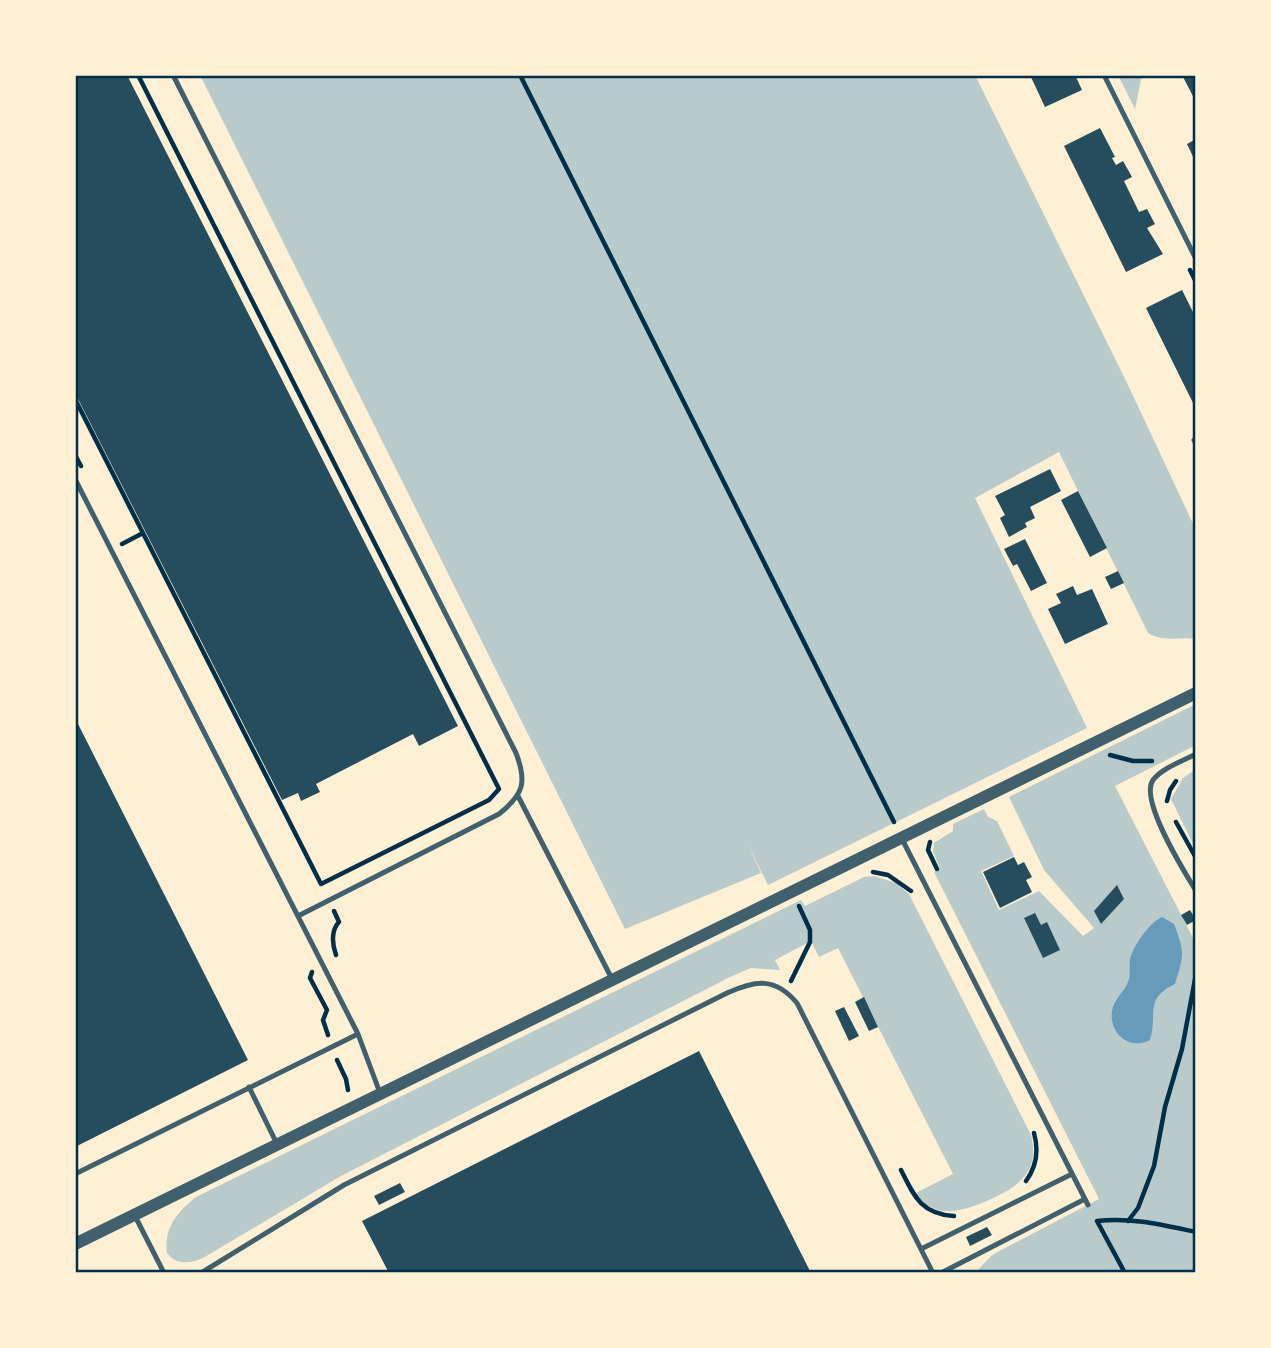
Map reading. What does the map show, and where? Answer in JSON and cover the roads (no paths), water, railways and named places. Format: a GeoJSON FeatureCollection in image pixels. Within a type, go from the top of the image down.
{"type":"FeatureCollection","features":[{"type":"Feature","properties":{"kind":"street"},"geometry":{"type":"LineString","coordinates":[[75,1244],[1196,693]]}},
{"type":"Feature","properties":{"kind":"lane"},"geometry":{"type":"LineString","coordinates":[[173,75],[523,771],[523,784],[518,796],[499,814],[298,916]]}},
{"type":"Feature","properties":{"kind":"lane"},"geometry":{"type":"LineString","coordinates":[[1104,75],[1196,258]]}},
{"type":"Feature","properties":{"kind":"lane"},"geometry":{"type":"LineString","coordinates":[[75,479],[358,1034],[380,1093]]}},
{"type":"Feature","properties":{"kind":"lane"},"geometry":{"type":"LineString","coordinates":[[1196,754],[1159,775],[1151,785],[1149,795],[1153,808],[1196,891]]}},
{"type":"Feature","properties":{"kind":"lane"},"geometry":{"type":"LineString","coordinates":[[518,796],[612,979]]}},
{"type":"Feature","properties":{"kind":"lane"},"geometry":{"type":"LineString","coordinates":[[902,839],[1086,1202],[941,1273]]}},
{"type":"Feature","properties":{"kind":"lane"},"geometry":{"type":"LineString","coordinates":[[201,1273],[344,1185],[727,993],[744,986],[770,983],[787,991],[797,1003],[933,1273]]}},
{"type":"Feature","properties":{"kind":"lane"},"geometry":{"type":"LineString","coordinates":[[75,1174],[358,1034]]}},
{"type":"Feature","properties":{"kind":"lane"},"geometry":{"type":"LineString","coordinates":[[249,1087],[277,1144]]}},
{"type":"Feature","properties":{"kind":"lane"},"geometry":{"type":"LineString","coordinates":[[921,1249],[1072,1174]]}},
{"type":"Feature","properties":{"kind":"lane"},"geometry":{"type":"LineString","coordinates":[[134,1214],[164,1273]]}},
{"type":"Feature","properties":{"kind":"water"},"geometry":{"type":"Polygon","coordinates":[[[1162,917],[1174,924],[1182,948],[1180,966],[1175,984],[1159,995],[1156,1001],[1150,1040],[1135,1043],[1117,1033],[1112,1011],[1129,980],[1134,948],[1147,929],[1162,917]]]}}]}
